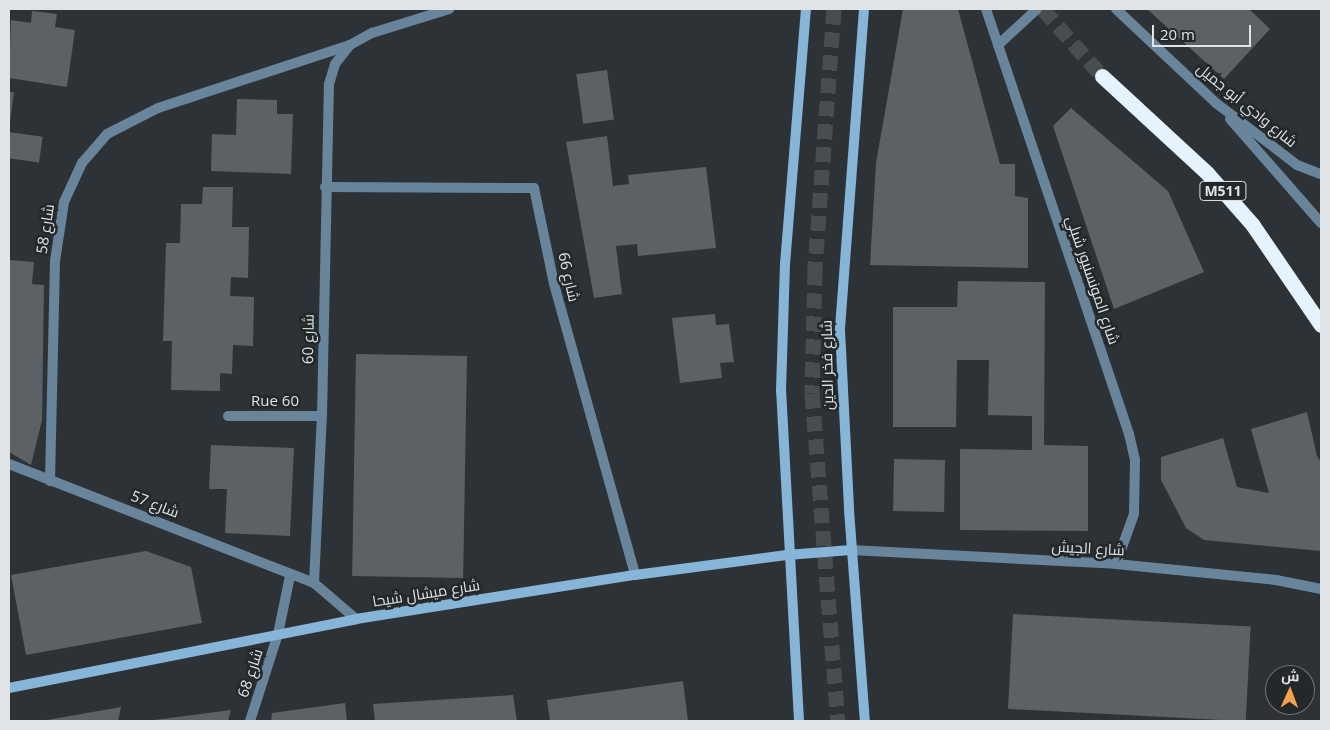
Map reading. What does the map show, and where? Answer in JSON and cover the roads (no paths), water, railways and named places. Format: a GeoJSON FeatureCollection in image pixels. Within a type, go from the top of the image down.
{"type":"FeatureCollection","features":[{"type":"Feature","properties":{"kind":"highway","name":"M511"},"geometry":{"type":"LineString","coordinates":[[1102,76],[1213,180],[1252,224],[1321,325]]}},
{"type":"Feature","properties":{"kind":"main road"},"geometry":{"type":"LineString","coordinates":[[798,721],[788,555],[782,326],[806,9]]}},
{"type":"Feature","properties":{"kind":"main road","name":"شارع فخر الدين"},"geometry":{"type":"LineString","coordinates":[[864,9],[840,330],[852,550],[865,721]]}},
{"type":"Feature","properties":{"kind":"main road","name":"شارع ميشال شيحا"},"geometry":{"type":"LineString","coordinates":[[9,688],[356,619],[635,575],[788,555],[852,550]]}},
{"type":"Feature","properties":{"kind":"street"},"geometry":{"type":"LineString","coordinates":[[350,46],[372,33],[449,9]]}},
{"type":"Feature","properties":{"kind":"street","name":"شارع المونسنيور شبلي"},"geometry":{"type":"LineString","coordinates":[[986,9],[1135,460],[1134,514],[1116,564]]}},
{"type":"Feature","properties":{"kind":"street"},"geometry":{"type":"LineString","coordinates":[[998,45],[1037,9]]}},
{"type":"Feature","properties":{"kind":"street","name":"شارع وادي أبو جميل"},"geometry":{"type":"LineString","coordinates":[[1116,9],[1216,103],[1297,165],[1321,174]]}},
{"type":"Feature","properties":{"kind":"street","name":"شارع 60"},"geometry":{"type":"LineString","coordinates":[[314,583],[322,416],[325,187],[329,84],[335,64],[350,46]]}},
{"type":"Feature","properties":{"kind":"street","name":"شارع 58"},"geometry":{"type":"LineString","coordinates":[[50,481],[55,261],[64,202],[82,163],[107,134],[158,108],[350,46]]}},
{"type":"Feature","properties":{"kind":"street"},"geometry":{"type":"LineString","coordinates":[[1216,103],[1321,224]]}},
{"type":"Feature","properties":{"kind":"street","name":"شارع 66"},"geometry":{"type":"LineString","coordinates":[[325,187],[534,188],[554,284],[635,575]]}},
{"type":"Feature","properties":{"kind":"street","name":"Rue 60"},"geometry":{"type":"LineString","coordinates":[[228,416],[322,416]]}},
{"type":"Feature","properties":{"kind":"street","name":"شارع 57"},"geometry":{"type":"LineString","coordinates":[[9,464],[234,550],[290,576],[314,583]]}},
{"type":"Feature","properties":{"kind":"street","name":"شارع الجيش"},"geometry":{"type":"LineString","coordinates":[[852,550],[1116,564],[1276,580],[1321,589]]}},
{"type":"Feature","properties":{"kind":"street"},"geometry":{"type":"LineString","coordinates":[[278,634],[290,576]]}},
{"type":"Feature","properties":{"kind":"street"},"geometry":{"type":"LineString","coordinates":[[314,583],[356,619]]}},
{"type":"Feature","properties":{"kind":"street","name":"شارع 68"},"geometry":{"type":"LineString","coordinates":[[250,721],[278,634]]}},
{"type":"Feature","properties":{"kind":"tunnel"},"geometry":{"type":"LineString","coordinates":[[834,9],[815,270],[812,393],[838,721]]}},
{"type":"Feature","properties":{"kind":"tunnel"},"geometry":{"type":"LineString","coordinates":[[1043,9],[1102,76]]}}]}
